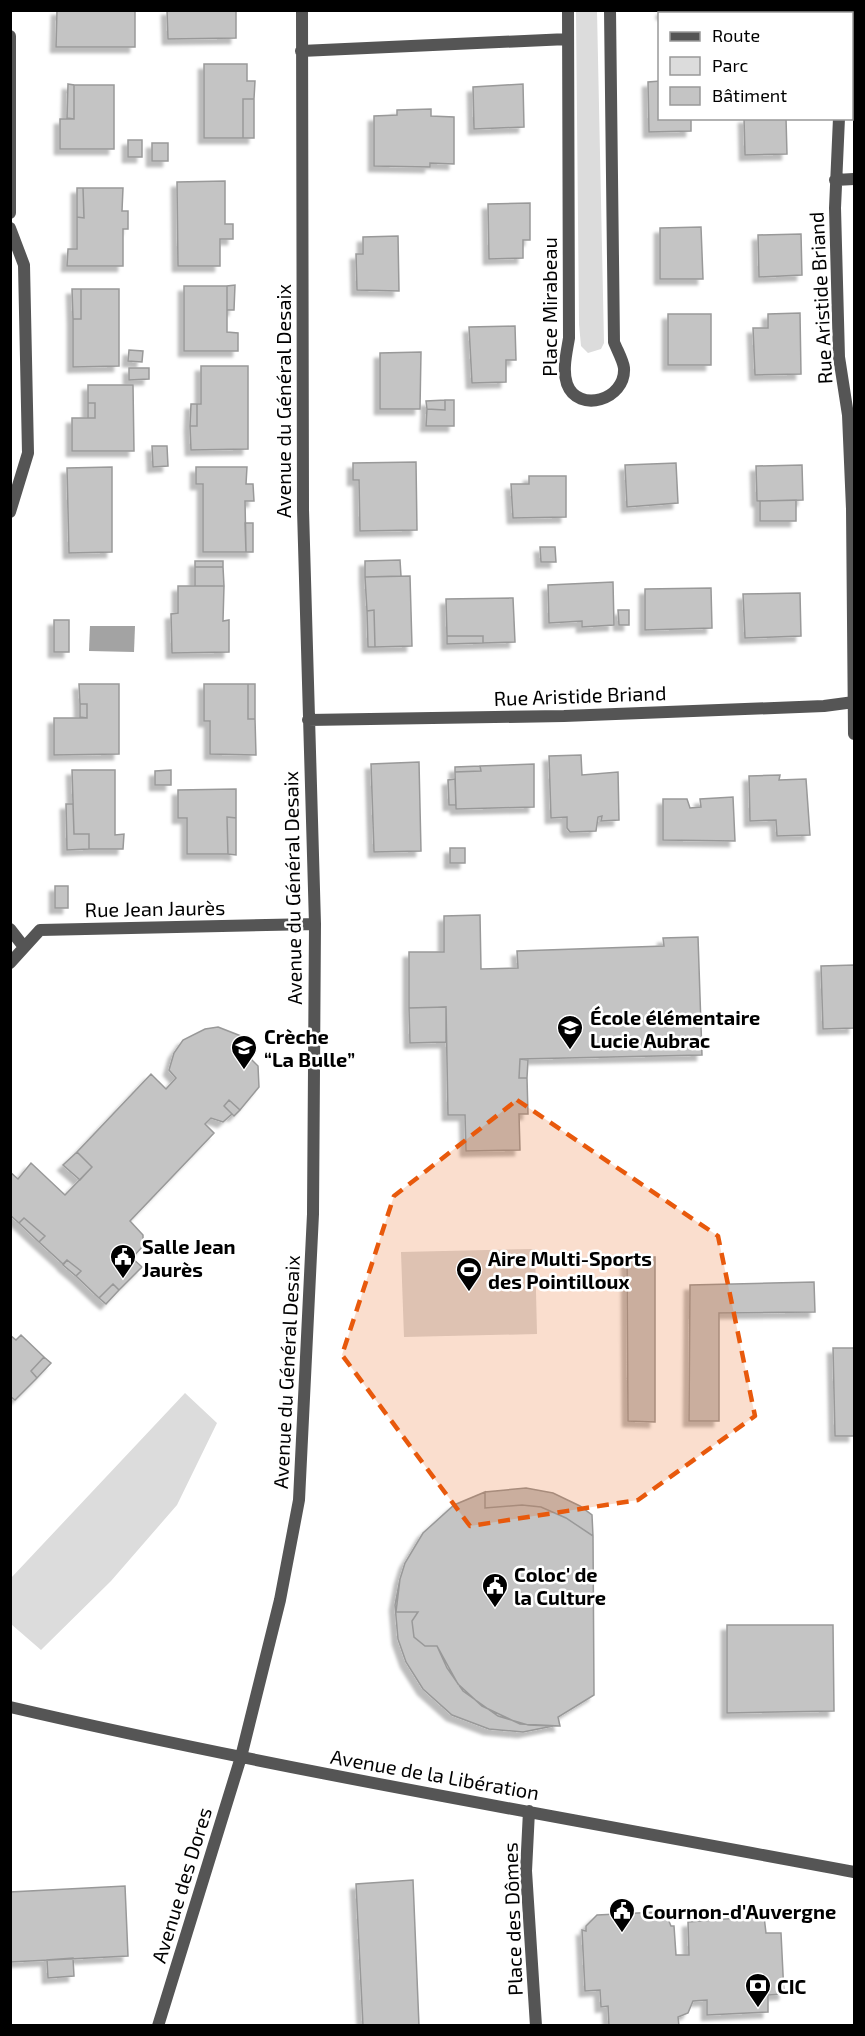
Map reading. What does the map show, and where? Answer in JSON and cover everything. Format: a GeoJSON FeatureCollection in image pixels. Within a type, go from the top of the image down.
{"type":"FeatureCollection","features":[{"type":"Feature","properties":{"kind":"street","name":"Avenue du Général Desaix"},"geometry":{"type":"LineString","coordinates":[[241,1757],[280,1600],[299,1500],[313,1214],[315,924],[303,510],[302,10]]}},
{"type":"Feature","properties":{"kind":"street","name":"Place Mirabeau"},"geometry":{"type":"LineString","coordinates":[[568,10],[569,338],[566,382],[571,392],[581,398],[593,400],[615,393],[621,383],[624,368],[614,342],[610,10]]}},
{"type":"Feature","properties":{"kind":"street"},"geometry":{"type":"LineString","coordinates":[[10,36],[10,213]]}},
{"type":"Feature","properties":{"kind":"street"},"geometry":{"type":"LineString","coordinates":[[301,51],[568,39]]}},
{"type":"Feature","properties":{"kind":"street","name":"Rue Aristide Briand"},"geometry":{"type":"LineString","coordinates":[[839,120],[835,180],[839,357],[848,416],[852,509],[855,734]]}},
{"type":"Feature","properties":{"kind":"street"},"geometry":{"type":"LineString","coordinates":[[835,180],[855,179]]}},
{"type":"Feature","properties":{"kind":"street"},"geometry":{"type":"LineString","coordinates":[[10,228],[24,266],[28,453],[10,512]]}},
{"type":"Feature","properties":{"kind":"street","name":"Rue Aristide Briand"},"geometry":{"type":"LineString","coordinates":[[308,720],[588,715],[824,706],[854,702]]}},
{"type":"Feature","properties":{"kind":"street","name":"Rue Jean Jaurès"},"geometry":{"type":"LineString","coordinates":[[10,963],[40,930],[315,924]]}},
{"type":"Feature","properties":{"kind":"street"},"geometry":{"type":"LineString","coordinates":[[10,929],[24,948]]}},
{"type":"Feature","properties":{"kind":"street","name":"Avenue de la Libération"},"geometry":{"type":"LineString","coordinates":[[10,1707],[241,1757],[855,1872]]}},
{"type":"Feature","properties":{"kind":"street","name":"Avenue des Dores"},"geometry":{"type":"LineString","coordinates":[[158,2025],[241,1757]]}},
{"type":"Feature","properties":{"kind":"street","name":"Place des Dômes"},"geometry":{"type":"LineString","coordinates":[[529,1811],[526,1871],[536,2025]]}},
{"type":"Feature","properties":{"kind":"highlighted area"},"geometry":{"type":"Polygon","coordinates":[[[517,1100],[718,1236],[755,1416],[638,1500],[470,1526],[342,1355],[394,1196],[517,1100]]]}},
{"type":"Feature","properties":{"kind":"green space"},"geometry":{"type":"Polygon","coordinates":[[[576,11],[597,11],[604,343],[601,349],[588,353],[581,346],[579,324],[576,11]]]}},
{"type":"Feature","properties":{"kind":"green space","name":"Aire Multi-Sports des Pointilloux"},"geometry":{"type":"Polygon","coordinates":[[[535,1249],[537,1334],[404,1337],[401,1252],[535,1249]]]}},
{"type":"Feature","properties":{"kind":"green space"},"geometry":{"type":"Polygon","coordinates":[[[185,1393],[217,1423],[177,1505],[111,1581],[41,1650],[11,1624],[11,1578],[185,1393]]]}},
{"type":"Feature","properties":{"kind":"shaded area"},"geometry":{"type":"Polygon","coordinates":[[[90,626],[135,626],[134,652],[89,651],[90,626]]]}},
{"type":"Feature","properties":{"kind":"building"},"geometry":{"type":"Polygon","coordinates":[[[57,10],[135,10],[135,47],[56,47],[57,10]]]}},
{"type":"Feature","properties":{"kind":"building"},"geometry":{"type":"Polygon","coordinates":[[[167,10],[236,10],[236,38],[168,39],[167,10]]]}},
{"type":"Feature","properties":{"kind":"building"},"geometry":{"type":"Polygon","coordinates":[[[662,10],[702,10],[702,12],[662,12],[662,10]]]}},
{"type":"Feature","properties":{"kind":"building"},"geometry":{"type":"Polygon","coordinates":[[[204,64],[247,64],[247,81],[255,81],[254,99],[243,99],[243,138],[204,138],[204,64]]]}},
{"type":"Feature","properties":{"kind":"building"},"geometry":{"type":"Polygon","coordinates":[[[658,81],[658,120],[691,120],[691,131],[649,132],[648,82],[658,81]]]}},
{"type":"Feature","properties":{"kind":"building"},"geometry":{"type":"Polygon","coordinates":[[[68,84],[74,85],[74,119],[67,118],[68,84]]]}},
{"type":"Feature","properties":{"kind":"building"},"geometry":{"type":"Polygon","coordinates":[[[523,84],[524,127],[474,129],[473,87],[523,84]]]}},
{"type":"Feature","properties":{"kind":"building"},"geometry":{"type":"Polygon","coordinates":[[[74,85],[114,85],[114,149],[60,149],[60,119],[74,119],[74,85]]]}},
{"type":"Feature","properties":{"kind":"building"},"geometry":{"type":"Polygon","coordinates":[[[243,99],[254,99],[254,138],[243,138],[243,99]]]}},
{"type":"Feature","properties":{"kind":"building"},"geometry":{"type":"Polygon","coordinates":[[[431,109],[431,116],[454,117],[454,164],[430,163],[430,167],[374,166],[374,116],[397,115],[397,110],[431,109]]]}},
{"type":"Feature","properties":{"kind":"building"},"geometry":{"type":"Polygon","coordinates":[[[744,120],[786,120],[787,154],[745,155],[744,120]]]}},
{"type":"Feature","properties":{"kind":"building"},"geometry":{"type":"Polygon","coordinates":[[[128,140],[142,140],[142,157],[128,157],[128,140]]]}},
{"type":"Feature","properties":{"kind":"building"},"geometry":{"type":"Polygon","coordinates":[[[152,143],[168,143],[168,161],[152,161],[152,143]]]}},
{"type":"Feature","properties":{"kind":"building"},"geometry":{"type":"Polygon","coordinates":[[[225,181],[225,224],[233,224],[233,239],[220,239],[220,266],[178,266],[177,182],[225,181]]]}},
{"type":"Feature","properties":{"kind":"building"},"geometry":{"type":"Polygon","coordinates":[[[77,188],[83,188],[84,218],[77,217],[77,188]]]}},
{"type":"Feature","properties":{"kind":"building"},"geometry":{"type":"Polygon","coordinates":[[[83,188],[123,188],[122,211],[128,211],[128,229],[123,229],[123,266],[67,266],[68,249],[77,249],[77,217],[84,218],[83,188]]]}},
{"type":"Feature","properties":{"kind":"building"},"geometry":{"type":"Polygon","coordinates":[[[530,203],[530,240],[523,240],[523,258],[489,259],[488,204],[530,203]]]}},
{"type":"Feature","properties":{"kind":"building"},"geometry":{"type":"Polygon","coordinates":[[[701,227],[703,279],[660,279],[660,228],[701,227]]]}},
{"type":"Feature","properties":{"kind":"building"},"geometry":{"type":"Polygon","coordinates":[[[801,234],[802,275],[759,277],[758,235],[801,234]]]}},
{"type":"Feature","properties":{"kind":"building"},"geometry":{"type":"Polygon","coordinates":[[[398,236],[399,291],[357,290],[356,254],[363,254],[363,237],[398,236]]]}},
{"type":"Feature","properties":{"kind":"building"},"geometry":{"type":"Polygon","coordinates":[[[235,285],[234,310],[227,310],[227,286],[235,285]]]}},
{"type":"Feature","properties":{"kind":"building"},"geometry":{"type":"Polygon","coordinates":[[[184,286],[227,286],[227,332],[238,333],[238,351],[184,351],[184,286]]]}},
{"type":"Feature","properties":{"kind":"building"},"geometry":{"type":"Polygon","coordinates":[[[72,289],[81,289],[81,319],[73,319],[72,289]]]}},
{"type":"Feature","properties":{"kind":"building"},"geometry":{"type":"Polygon","coordinates":[[[81,289],[119,289],[119,366],[73,367],[73,319],[81,319],[81,289]]]}},
{"type":"Feature","properties":{"kind":"building"},"geometry":{"type":"Polygon","coordinates":[[[800,313],[801,374],[755,375],[753,328],[768,328],[768,314],[800,313]]]}},
{"type":"Feature","properties":{"kind":"building"},"geometry":{"type":"Polygon","coordinates":[[[668,314],[711,314],[711,365],[668,365],[668,314]]]}},
{"type":"Feature","properties":{"kind":"building"},"geometry":{"type":"Polygon","coordinates":[[[515,326],[516,360],[506,360],[506,382],[472,383],[469,327],[515,326]]]}},
{"type":"Feature","properties":{"kind":"building"},"geometry":{"type":"Polygon","coordinates":[[[129,350],[143,351],[142,362],[128,361],[129,350]]]}},
{"type":"Feature","properties":{"kind":"building"},"geometry":{"type":"Polygon","coordinates":[[[421,352],[420,409],[380,409],[380,353],[421,352]]]}},
{"type":"Feature","properties":{"kind":"building"},"geometry":{"type":"Polygon","coordinates":[[[201,366],[248,366],[248,449],[191,450],[190,426],[197,426],[197,404],[201,404],[201,366]]]}},
{"type":"Feature","properties":{"kind":"building"},"geometry":{"type":"Polygon","coordinates":[[[129,368],[149,368],[149,379],[129,380],[129,368]]]}},
{"type":"Feature","properties":{"kind":"building"},"geometry":{"type":"Polygon","coordinates":[[[88,385],[133,385],[134,451],[72,451],[72,418],[95,418],[95,403],[88,403],[88,385]]]}},
{"type":"Feature","properties":{"kind":"building"},"geometry":{"type":"Polygon","coordinates":[[[445,400],[454,400],[454,426],[426,426],[427,409],[445,410],[445,400]]]}},
{"type":"Feature","properties":{"kind":"building"},"geometry":{"type":"Polygon","coordinates":[[[445,400],[445,410],[427,409],[426,401],[445,400]]]}},
{"type":"Feature","properties":{"kind":"building"},"geometry":{"type":"Polygon","coordinates":[[[88,403],[95,403],[95,418],[88,418],[88,403]]]}},
{"type":"Feature","properties":{"kind":"building"},"geometry":{"type":"Polygon","coordinates":[[[191,404],[197,404],[197,426],[190,426],[191,404]]]}},
{"type":"Feature","properties":{"kind":"building"},"geometry":{"type":"Polygon","coordinates":[[[152,446],[167,446],[168,466],[153,467],[152,446]]]}},
{"type":"Feature","properties":{"kind":"building"},"geometry":{"type":"Polygon","coordinates":[[[416,462],[417,530],[360,531],[359,480],[353,480],[353,463],[416,462]]]}},
{"type":"Feature","properties":{"kind":"building"},"geometry":{"type":"Polygon","coordinates":[[[676,463],[678,503],[627,507],[625,465],[676,463]]]}},
{"type":"Feature","properties":{"kind":"building"},"geometry":{"type":"Polygon","coordinates":[[[802,465],[803,500],[757,501],[756,466],[802,465]]]}},
{"type":"Feature","properties":{"kind":"building"},"geometry":{"type":"Polygon","coordinates":[[[112,467],[112,552],[69,553],[67,468],[112,467]]]}},
{"type":"Feature","properties":{"kind":"building"},"geometry":{"type":"Polygon","coordinates":[[[196,467],[247,467],[246,484],[253,484],[254,501],[245,501],[246,552],[203,552],[203,484],[196,484],[196,467]]]}},
{"type":"Feature","properties":{"kind":"building"},"geometry":{"type":"Polygon","coordinates":[[[529,476],[566,476],[566,517],[513,518],[511,484],[529,484],[529,476]]]}},
{"type":"Feature","properties":{"kind":"building"},"geometry":{"type":"Polygon","coordinates":[[[796,500],[796,521],[760,521],[760,501],[796,500]]]}},
{"type":"Feature","properties":{"kind":"building"},"geometry":{"type":"Polygon","coordinates":[[[245,523],[253,523],[253,552],[246,552],[245,523]]]}},
{"type":"Feature","properties":{"kind":"building"},"geometry":{"type":"Polygon","coordinates":[[[540,547],[555,547],[556,562],[541,562],[540,547]]]}},
{"type":"Feature","properties":{"kind":"building"},"geometry":{"type":"Polygon","coordinates":[[[400,560],[401,576],[365,577],[365,561],[400,560]]]}},
{"type":"Feature","properties":{"kind":"building"},"geometry":{"type":"Polygon","coordinates":[[[195,561],[223,561],[223,567],[195,567],[195,561]]]}},
{"type":"Feature","properties":{"kind":"building"},"geometry":{"type":"Polygon","coordinates":[[[195,567],[223,567],[224,586],[195,586],[195,567]]]}},
{"type":"Feature","properties":{"kind":"building"},"geometry":{"type":"Polygon","coordinates":[[[410,576],[412,646],[375,647],[374,610],[367,611],[365,577],[410,576]]]}},
{"type":"Feature","properties":{"kind":"building"},"geometry":{"type":"Polygon","coordinates":[[[613,582],[614,625],[582,627],[582,621],[549,623],[548,585],[613,582]]]}},
{"type":"Feature","properties":{"kind":"building"},"geometry":{"type":"Polygon","coordinates":[[[178,586],[224,586],[223,621],[229,620],[229,652],[172,653],[171,614],[178,613],[178,586]]]}},
{"type":"Feature","properties":{"kind":"building"},"geometry":{"type":"Polygon","coordinates":[[[711,588],[712,628],[645,630],[645,589],[711,588]]]}},
{"type":"Feature","properties":{"kind":"building"},"geometry":{"type":"Polygon","coordinates":[[[800,593],[801,636],[745,638],[743,594],[800,593]]]}},
{"type":"Feature","properties":{"kind":"building"},"geometry":{"type":"Polygon","coordinates":[[[513,598],[515,642],[483,643],[483,636],[447,636],[446,599],[513,598]]]}},
{"type":"Feature","properties":{"kind":"building"},"geometry":{"type":"Polygon","coordinates":[[[374,610],[375,647],[368,647],[367,611],[374,610]]]}},
{"type":"Feature","properties":{"kind":"building"},"geometry":{"type":"Polygon","coordinates":[[[618,610],[629,610],[629,625],[619,625],[618,610]]]}},
{"type":"Feature","properties":{"kind":"building"},"geometry":{"type":"Polygon","coordinates":[[[54,620],[69,620],[69,652],[54,652],[54,620]]]}},
{"type":"Feature","properties":{"kind":"building"},"geometry":{"type":"Polygon","coordinates":[[[447,636],[483,636],[483,643],[447,644],[447,636]]]}},
{"type":"Feature","properties":{"kind":"building"},"geometry":{"type":"Polygon","coordinates":[[[79,684],[119,684],[119,754],[54,755],[54,718],[87,718],[87,704],[80,704],[79,684]]]}},
{"type":"Feature","properties":{"kind":"building"},"geometry":{"type":"Polygon","coordinates":[[[204,684],[248,684],[248,719],[255,719],[256,755],[210,754],[210,721],[204,721],[204,684]]]}},
{"type":"Feature","properties":{"kind":"building"},"geometry":{"type":"Polygon","coordinates":[[[248,684],[255,684],[255,719],[248,719],[248,684]]]}},
{"type":"Feature","properties":{"kind":"building"},"geometry":{"type":"Polygon","coordinates":[[[80,704],[87,704],[87,718],[80,717],[80,704]]]}},
{"type":"Feature","properties":{"kind":"building"},"geometry":{"type":"Polygon","coordinates":[[[581,755],[582,775],[618,772],[619,820],[601,821],[602,816],[598,817],[596,831],[570,832],[567,828],[567,817],[551,818],[549,756],[581,755]]]}},
{"type":"Feature","properties":{"kind":"building"},"geometry":{"type":"Polygon","coordinates":[[[419,762],[421,851],[374,852],[371,764],[419,762]]]}},
{"type":"Feature","properties":{"kind":"building"},"geometry":{"type":"Polygon","coordinates":[[[534,764],[534,807],[456,809],[455,772],[481,771],[480,766],[534,764]]]}},
{"type":"Feature","properties":{"kind":"building"},"geometry":{"type":"Polygon","coordinates":[[[480,766],[481,771],[455,772],[455,767],[480,766]]]}},
{"type":"Feature","properties":{"kind":"building"},"geometry":{"type":"Polygon","coordinates":[[[72,770],[115,770],[115,835],[124,834],[123,849],[89,849],[89,834],[74,834],[72,770]]]}},
{"type":"Feature","properties":{"kind":"building"},"geometry":{"type":"Polygon","coordinates":[[[171,770],[171,785],[155,785],[155,771],[171,770]]]}},
{"type":"Feature","properties":{"kind":"building"},"geometry":{"type":"Polygon","coordinates":[[[780,775],[779,780],[806,779],[810,835],[777,836],[776,820],[750,821],[749,776],[780,775]]]}},
{"type":"Feature","properties":{"kind":"building"},"geometry":{"type":"Polygon","coordinates":[[[455,779],[456,805],[449,805],[448,780],[455,779]]]}},
{"type":"Feature","properties":{"kind":"building"},"geometry":{"type":"Polygon","coordinates":[[[236,789],[236,818],[227,817],[228,854],[187,854],[187,818],[178,818],[178,790],[236,789]]]}},
{"type":"Feature","properties":{"kind":"building"},"geometry":{"type":"Polygon","coordinates":[[[733,797],[735,841],[663,840],[663,799],[687,799],[690,808],[701,807],[700,799],[733,797]]]}},
{"type":"Feature","properties":{"kind":"building"},"geometry":{"type":"Polygon","coordinates":[[[66,804],[73,804],[74,834],[89,834],[89,849],[67,850],[66,804]]]}},
{"type":"Feature","properties":{"kind":"building"},"geometry":{"type":"Polygon","coordinates":[[[227,817],[236,818],[236,855],[228,854],[227,817]]]}},
{"type":"Feature","properties":{"kind":"building"},"geometry":{"type":"Polygon","coordinates":[[[450,848],[465,848],[465,863],[450,863],[450,848]]]}},
{"type":"Feature","properties":{"kind":"building"},"geometry":{"type":"Polygon","coordinates":[[[55,886],[68,886],[68,908],[55,908],[55,886]]]}},
{"type":"Feature","properties":{"kind":"building"},"geometry":{"type":"Polygon","coordinates":[[[480,915],[481,969],[518,968],[517,951],[664,946],[663,938],[698,937],[702,1055],[520,1059],[519,1078],[527,1078],[528,1114],[519,1114],[520,1150],[466,1151],[465,1115],[448,1115],[446,1007],[409,1008],[409,952],[444,952],[444,916],[480,915]]]}},
{"type":"Feature","properties":{"kind":"building"},"geometry":{"type":"Polygon","coordinates":[[[854,965],[854,1028],[823,1029],[821,966],[854,965]]]}},
{"type":"Feature","properties":{"kind":"building"},"geometry":{"type":"Polygon","coordinates":[[[446,1007],[446,1042],[410,1043],[409,1008],[446,1007]]]}},
{"type":"Feature","properties":{"kind":"building"},"geometry":{"type":"Polygon","coordinates":[[[218,1027],[241,1036],[252,1044],[244,1052],[258,1066],[259,1087],[240,1110],[229,1100],[224,1106],[232,1114],[223,1122],[211,1118],[205,1124],[214,1133],[130,1221],[143,1235],[143,1246],[132,1258],[142,1267],[119,1290],[113,1284],[99,1298],[76,1276],[81,1271],[67,1260],[63,1264],[39,1242],[45,1236],[24,1218],[19,1223],[10,1215],[10,1172],[18,1179],[31,1163],[65,1195],[92,1167],[77,1152],[151,1074],[166,1089],[176,1078],[169,1070],[174,1053],[183,1040],[205,1029],[218,1027]]]}},
{"type":"Feature","properties":{"kind":"building"},"geometry":{"type":"Polygon","coordinates":[[[520,1059],[528,1060],[527,1078],[519,1078],[520,1059]]]}},
{"type":"Feature","properties":{"kind":"building"},"geometry":{"type":"Polygon","coordinates":[[[229,1100],[240,1110],[234,1116],[224,1106],[229,1100]]]}},
{"type":"Feature","properties":{"kind":"building"},"geometry":{"type":"Polygon","coordinates":[[[77,1152],[92,1167],[80,1180],[63,1165],[77,1152]]]}},
{"type":"Feature","properties":{"kind":"building"},"geometry":{"type":"Polygon","coordinates":[[[24,1218],[45,1236],[39,1242],[19,1223],[24,1218]]]}},
{"type":"Feature","properties":{"kind":"building"},"geometry":{"type":"Polygon","coordinates":[[[627,1257],[655,1257],[655,1422],[628,1421],[627,1257]]]}},
{"type":"Feature","properties":{"kind":"building"},"geometry":{"type":"Polygon","coordinates":[[[67,1260],[81,1271],[76,1276],[63,1265],[67,1260]]]}},
{"type":"Feature","properties":{"kind":"building"},"geometry":{"type":"Polygon","coordinates":[[[814,1282],[815,1312],[719,1313],[719,1421],[689,1421],[690,1285],[814,1282]]]}},
{"type":"Feature","properties":{"kind":"building"},"geometry":{"type":"Polygon","coordinates":[[[113,1284],[119,1290],[106,1304],[99,1298],[113,1284]]]}},
{"type":"Feature","properties":{"kind":"building"},"geometry":{"type":"Polygon","coordinates":[[[10,1335],[16,1340],[21,1335],[44,1357],[31,1371],[37,1378],[15,1400],[10,1396],[10,1335]]]}},
{"type":"Feature","properties":{"kind":"building"},"geometry":{"type":"Polygon","coordinates":[[[833,1348],[854,1348],[854,1436],[835,1436],[833,1348]]]}},
{"type":"Feature","properties":{"kind":"building"},"geometry":{"type":"Polygon","coordinates":[[[44,1357],[51,1363],[37,1378],[31,1371],[44,1357]]]}},
{"type":"Feature","properties":{"kind":"building"},"geometry":{"type":"Polygon","coordinates":[[[526,1488],[553,1493],[580,1506],[592,1515],[593,1536],[566,1518],[541,1507],[522,1505],[485,1508],[485,1492],[526,1488]]]}},
{"type":"Feature","properties":{"kind":"building","name":"Coloc' de la Culture"},"geometry":{"type":"Polygon","coordinates":[[[485,1492],[485,1508],[522,1505],[541,1507],[566,1518],[593,1536],[594,1695],[558,1717],[560,1726],[520,1724],[482,1706],[458,1684],[437,1646],[425,1646],[414,1637],[412,1621],[418,1612],[396,1612],[400,1579],[405,1563],[423,1533],[454,1505],[485,1492]]]}},
{"type":"Feature","properties":{"kind":"building"},"geometry":{"type":"Polygon","coordinates":[[[400,1579],[396,1612],[418,1612],[412,1621],[414,1637],[425,1646],[437,1646],[447,1668],[463,1691],[498,1716],[528,1725],[553,1726],[523,1732],[489,1729],[452,1715],[423,1689],[406,1662],[398,1639],[395,1605],[400,1579]]]}},
{"type":"Feature","properties":{"kind":"building"},"geometry":{"type":"Polygon","coordinates":[[[727,1625],[833,1625],[834,1711],[727,1713],[727,1625]]]}},
{"type":"Feature","properties":{"kind":"building"},"geometry":{"type":"Polygon","coordinates":[[[413,1880],[419,2026],[363,2026],[356,1884],[413,1880]]]}},
{"type":"Feature","properties":{"kind":"building"},"geometry":{"type":"Polygon","coordinates":[[[125,1886],[128,1956],[10,1962],[10,1892],[125,1886]]]}},
{"type":"Feature","properties":{"kind":"building"},"geometry":{"type":"Polygon","coordinates":[[[658,1912],[668,1919],[671,1926],[674,1926],[676,1955],[689,1955],[688,1922],[764,1916],[766,1933],[781,1933],[784,1994],[768,1995],[768,2012],[707,2015],[707,2000],[693,2001],[688,2013],[678,2017],[679,2026],[609,2026],[608,2006],[601,2007],[600,1990],[585,1991],[582,1930],[586,1931],[586,1926],[597,1915],[658,1912]]]}},
{"type":"Feature","properties":{"kind":"building"},"geometry":{"type":"Polygon","coordinates":[[[73,1958],[74,1976],[48,1978],[47,1960],[73,1958]]]}},
{"type":"Feature","properties":{"kind":"place","name":"École élémentaire Lucie Aubrac"},"geometry":{"type":"Point","coordinates":[570,1051]}},
{"type":"Feature","properties":{"kind":"place","name":"Crèche “La Bulle”"},"geometry":{"type":"Point","coordinates":[244,1071]}},
{"type":"Feature","properties":{"kind":"place","name":"Salle Jean Jaurès"},"geometry":{"type":"Point","coordinates":[123,1280]}},
{"type":"Feature","properties":{"kind":"place","name":"Aire Multi-Sports des Pointilloux"},"geometry":{"type":"Point","coordinates":[469,1293]}},
{"type":"Feature","properties":{"kind":"place","name":"Coloc' de la Culture"},"geometry":{"type":"Point","coordinates":[495,1609]}},
{"type":"Feature","properties":{"kind":"place","name":"Cournon-d'Auvergne"},"geometry":{"type":"Point","coordinates":[622,1934]}},
{"type":"Feature","properties":{"kind":"place","name":"CIC"},"geometry":{"type":"Point","coordinates":[758,2009]}}]}
